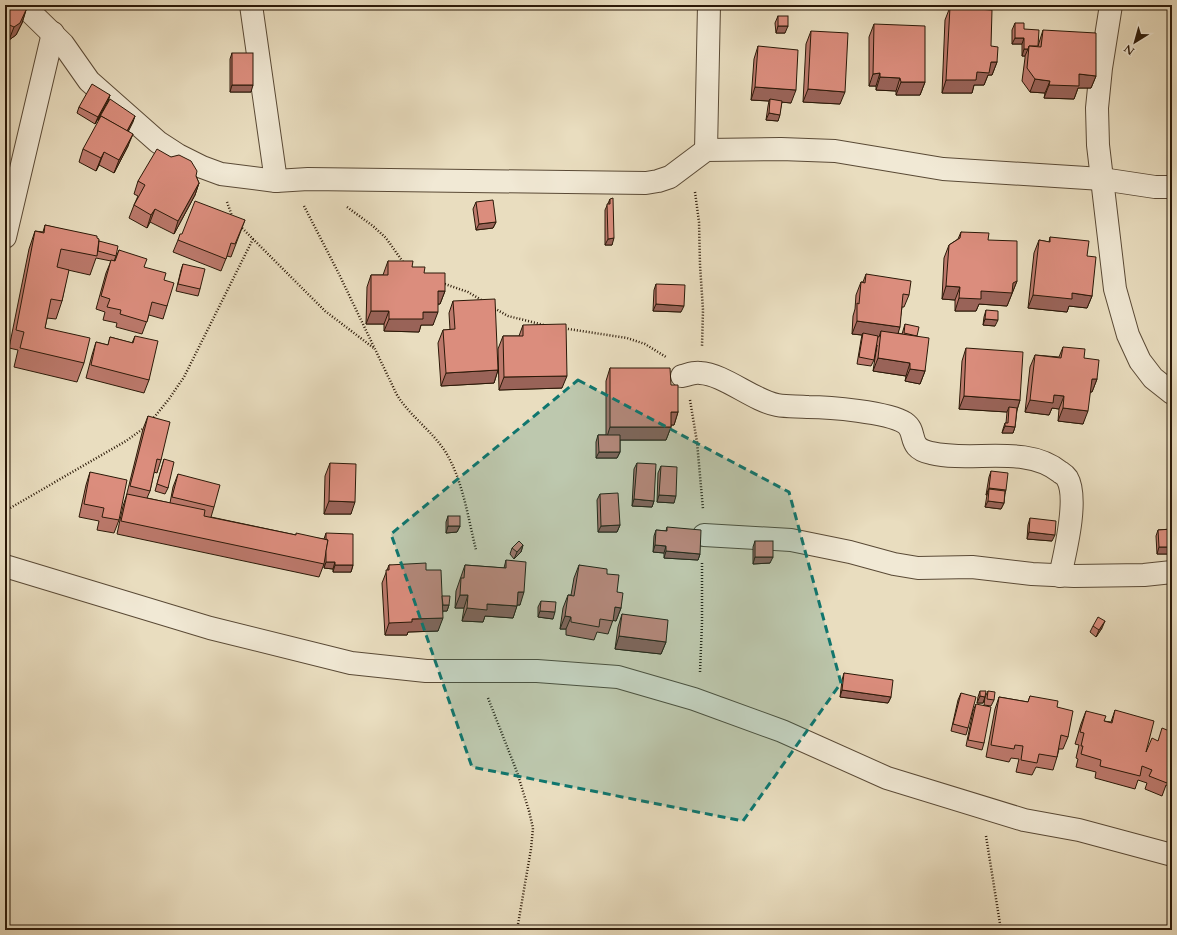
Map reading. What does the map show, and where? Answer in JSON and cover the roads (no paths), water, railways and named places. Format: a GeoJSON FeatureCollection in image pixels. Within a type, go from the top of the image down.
{"type":"FeatureCollection","features":[{"type":"Feature","properties":{"kind":"street"},"geometry":{"type":"LineString","coordinates":[[23,5],[63,44],[89,80],[158,142],[178,155],[202,167],[221,174],[283,180],[646,183],[658,182],[670,177],[699,156],[781,149],[835,151],[943,169],[1102,179],[1155,187],[1172,187]]}},
{"type":"Feature","properties":{"kind":"street"},"geometry":{"type":"LineString","coordinates":[[251,5],[283,180]]}},
{"type":"Feature","properties":{"kind":"street"},"geometry":{"type":"LineString","coordinates":[[699,156],[709,5]]}},
{"type":"Feature","properties":{"kind":"street"},"geometry":{"type":"LineString","coordinates":[[1111,5],[1101,68],[1097,108],[1098,145],[1115,289],[1128,335],[1140,361],[1153,378],[1172,393]]}},
{"type":"Feature","properties":{"kind":"street"},"geometry":{"type":"LineString","coordinates":[[5,237],[53,33]]}},
{"type":"Feature","properties":{"kind":"street"},"geometry":{"type":"LineString","coordinates":[[691,374],[715,376],[767,403],[786,407],[830,407],[884,415],[906,424],[912,434],[913,441],[917,448],[930,453],[950,456],[1037,459],[1052,465],[1066,477],[1072,490],[1071,516],[1060,576]]}},
{"type":"Feature","properties":{"kind":"street"},"geometry":{"type":"LineString","coordinates":[[704,535],[791,540],[894,564],[918,568],[972,567],[1060,576],[1144,575],[1172,572]]}},
{"type":"Feature","properties":{"kind":"street"},"geometry":{"type":"LineString","coordinates":[[5,566],[210,628],[351,663],[426,671],[537,671],[618,677],[694,699],[782,731],[887,778],[1024,820],[1079,830],[1172,855]]}}]}
